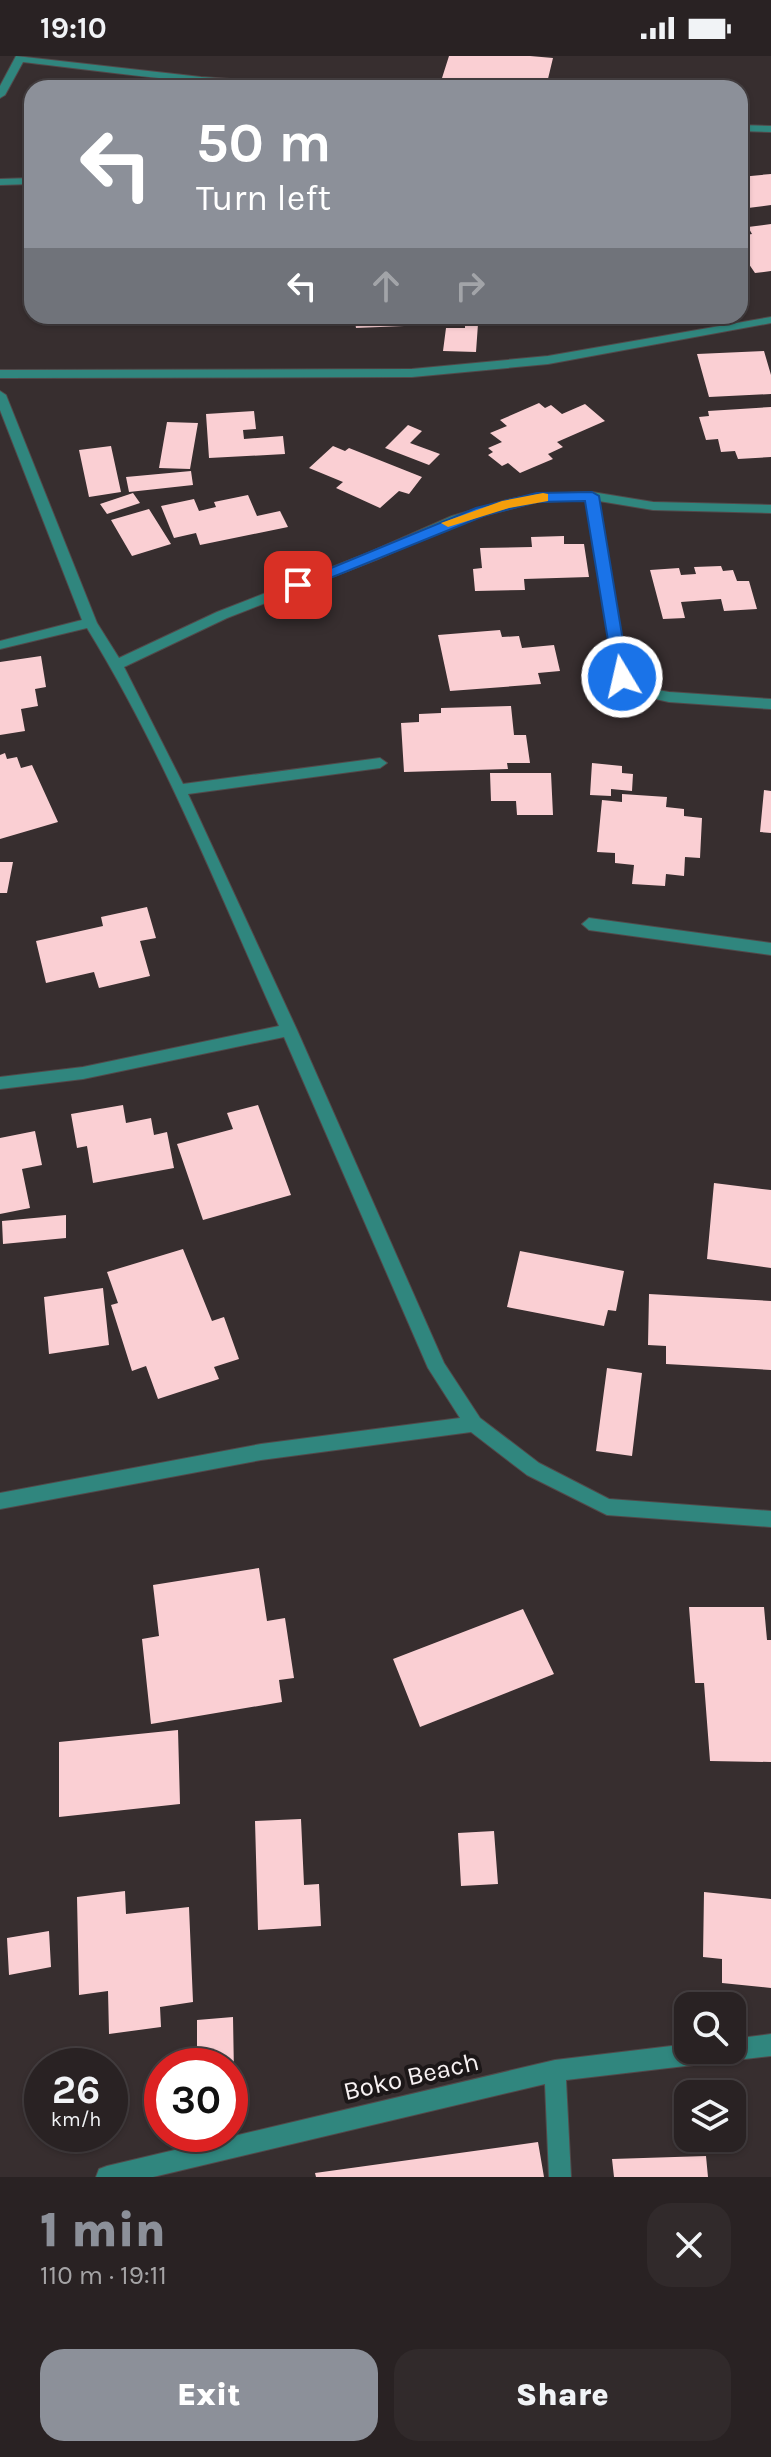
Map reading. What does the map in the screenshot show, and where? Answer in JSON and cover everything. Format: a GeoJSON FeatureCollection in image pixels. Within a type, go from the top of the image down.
{"type":"FeatureCollection","features":[{"type":"Feature","properties":{"kind":"street"},"geometry":{"type":"LineString","coordinates":[[0,95],[20,58],[201,80]]}},
{"type":"Feature","properties":{"kind":"street"},"geometry":{"type":"LineString","coordinates":[[748,128],[771,129]]}},
{"type":"Feature","properties":{"kind":"street"},"geometry":{"type":"LineString","coordinates":[[0,182],[24,181]]}},
{"type":"Feature","properties":{"kind":"street"},"geometry":{"type":"LineString","coordinates":[[0,374],[412,373],[548,360],[771,320]]}},
{"type":"Feature","properties":{"kind":"street"},"geometry":{"type":"LineString","coordinates":[[1,399],[90,623],[116,665],[179,790],[289,1030],[437,1368],[474,1424],[533,1469],[607,1507],[771,1519]]}},
{"type":"Feature","properties":{"kind":"street"},"geometry":{"type":"LineString","coordinates":[[116,665],[222,615],[373,556],[456,519],[537,498],[592,496],[653,506],[771,509]]}},
{"type":"Feature","properties":{"kind":"street"},"geometry":{"type":"LineString","coordinates":[[592,496],[622,677],[638,691],[669,697],[771,704]]}},
{"type":"Feature","properties":{"kind":"street"},"geometry":{"type":"LineString","coordinates":[[0,645],[90,623]]}},
{"type":"Feature","properties":{"kind":"street"},"geometry":{"type":"LineString","coordinates":[[179,790],[380,763]]}},
{"type":"Feature","properties":{"kind":"street"},"geometry":{"type":"LineString","coordinates":[[589,924],[771,949]]}},
{"type":"Feature","properties":{"kind":"street"},"geometry":{"type":"LineString","coordinates":[[0,1083],[83,1073],[289,1030]]}},
{"type":"Feature","properties":{"kind":"street"},"geometry":{"type":"LineString","coordinates":[[0,1501],[261,1452],[474,1424]]}},
{"type":"Feature","properties":{"kind":"street","name":"Boko Beach"},"geometry":{"type":"LineString","coordinates":[[746,2048],[771,2045]]}},
{"type":"Feature","properties":{"kind":"street","name":"Boko Beach"},"geometry":{"type":"LineString","coordinates":[[107,2177],[555,2071],[674,2057]]}},
{"type":"Feature","properties":{"kind":"street"},"geometry":{"type":"LineString","coordinates":[[555,2071],[560,2177]]}},
{"type":"Feature","properties":{"kind":"building"},"geometry":{"type":"Polygon","coordinates":[[[449,56],[553,58],[548,80],[442,78],[449,56]]]}},
{"type":"Feature","properties":{"kind":"building"},"geometry":{"type":"Polygon","coordinates":[[[771,174],[771,205],[748,208],[748,176],[771,174]]]}},
{"type":"Feature","properties":{"kind":"building"},"geometry":{"type":"Polygon","coordinates":[[[771,224],[771,271],[755,273],[748,263],[748,235],[752,234],[748,227],[771,224]]]}},
{"type":"Feature","properties":{"kind":"building"},"geometry":{"type":"Polygon","coordinates":[[[355,324],[404,326],[356,328],[355,324]]]}},
{"type":"Feature","properties":{"kind":"building"},"geometry":{"type":"Polygon","coordinates":[[[465,324],[478,324],[476,352],[443,351],[446,328],[465,328],[465,324]]]}},
{"type":"Feature","properties":{"kind":"building"},"geometry":{"type":"Polygon","coordinates":[[[764,351],[771,375],[771,394],[709,397],[697,354],[764,351]]]}},
{"type":"Feature","properties":{"kind":"building"},"geometry":{"type":"Polygon","coordinates":[[[539,403],[545,408],[551,405],[562,414],[585,404],[605,421],[557,442],[563,447],[548,454],[553,459],[520,473],[508,463],[502,466],[488,455],[493,452],[488,448],[502,442],[490,433],[507,426],[500,420],[539,403]]]}},
{"type":"Feature","properties":{"kind":"building"},"geometry":{"type":"Polygon","coordinates":[[[771,407],[771,457],[738,459],[735,451],[721,452],[718,439],[706,440],[699,417],[709,416],[708,411],[771,407]]]}},
{"type":"Feature","properties":{"kind":"building"},"geometry":{"type":"Polygon","coordinates":[[[254,411],[256,429],[243,430],[244,439],[283,436],[285,454],[209,458],[206,414],[254,411]]]}},
{"type":"Feature","properties":{"kind":"building"},"geometry":{"type":"Polygon","coordinates":[[[167,422],[198,423],[190,469],[159,468],[167,422]]]}},
{"type":"Feature","properties":{"kind":"building"},"geometry":{"type":"Polygon","coordinates":[[[408,425],[422,431],[410,443],[440,454],[429,465],[385,448],[408,425]]]}},
{"type":"Feature","properties":{"kind":"building"},"geometry":{"type":"Polygon","coordinates":[[[111,446],[121,492],[89,497],[79,450],[111,446]]]}},
{"type":"Feature","properties":{"kind":"building"},"geometry":{"type":"Polygon","coordinates":[[[333,446],[345,451],[349,448],[422,477],[409,494],[399,491],[380,508],[336,488],[343,482],[309,468],[333,446]]]}},
{"type":"Feature","properties":{"kind":"building"},"geometry":{"type":"Polygon","coordinates":[[[191,471],[193,485],[129,492],[126,477],[191,471]]]}},
{"type":"Feature","properties":{"kind":"building"},"geometry":{"type":"Polygon","coordinates":[[[133,493],[140,503],[107,514],[100,504],[133,493]]]}},
{"type":"Feature","properties":{"kind":"building"},"geometry":{"type":"Polygon","coordinates":[[[248,495],[257,516],[280,511],[288,527],[200,545],[196,533],[174,538],[161,506],[194,499],[199,511],[216,507],[214,502],[248,495]]]}},
{"type":"Feature","properties":{"kind":"building"},"geometry":{"type":"Polygon","coordinates":[[[149,509],[171,544],[132,556],[111,520],[149,509]]]}},
{"type":"Feature","properties":{"kind":"building"},"geometry":{"type":"Polygon","coordinates":[[[564,536],[564,544],[584,544],[589,577],[524,579],[525,590],[475,591],[473,569],[482,568],[480,548],[532,547],[531,537],[564,536]]]}},
{"type":"Feature","properties":{"kind":"building"},"geometry":{"type":"Polygon","coordinates":[[[721,566],[723,571],[733,570],[737,581],[749,581],[757,609],[724,611],[721,599],[681,602],[685,618],[663,619],[650,570],[679,568],[681,575],[696,574],[694,567],[721,566]]]}},
{"type":"Feature","properties":{"kind":"building"},"geometry":{"type":"Polygon","coordinates":[[[500,630],[502,637],[519,636],[522,648],[554,645],[560,671],[538,673],[541,684],[450,691],[438,635],[500,630]]]}},
{"type":"Feature","properties":{"kind":"building"},"geometry":{"type":"Polygon","coordinates":[[[41,656],[46,687],[35,689],[38,706],[21,709],[25,731],[0,735],[0,662],[41,656]]]}},
{"type":"Feature","properties":{"kind":"building"},"geometry":{"type":"Polygon","coordinates":[[[511,706],[514,735],[526,735],[530,763],[507,763],[508,769],[404,772],[401,723],[419,722],[419,714],[441,713],[441,708],[511,706]]]}},
{"type":"Feature","properties":{"kind":"building"},"geometry":{"type":"Polygon","coordinates":[[[5,753],[7,759],[17,757],[21,768],[32,765],[58,822],[0,839],[0,755],[5,753]]]}},
{"type":"Feature","properties":{"kind":"building"},"geometry":{"type":"Polygon","coordinates":[[[592,763],[622,766],[622,773],[633,774],[632,791],[611,789],[611,796],[590,795],[592,763]]]}},
{"type":"Feature","properties":{"kind":"building"},"geometry":{"type":"Polygon","coordinates":[[[490,773],[551,773],[553,815],[517,815],[516,801],[491,801],[490,773]]]}},
{"type":"Feature","properties":{"kind":"building"},"geometry":{"type":"Polygon","coordinates":[[[764,790],[771,791],[771,833],[760,832],[764,790]]]}},
{"type":"Feature","properties":{"kind":"building"},"geometry":{"type":"Polygon","coordinates":[[[622,794],[667,797],[666,807],[684,809],[684,816],[702,818],[700,858],[685,857],[684,876],[666,874],[665,886],[632,884],[634,865],[615,863],[615,853],[597,852],[602,800],[622,802],[622,794]]]}},
{"type":"Feature","properties":{"kind":"building"},"geometry":{"type":"Polygon","coordinates":[[[0,862],[13,862],[7,893],[0,893],[0,862]]]}},
{"type":"Feature","properties":{"kind":"building"},"geometry":{"type":"Polygon","coordinates":[[[147,907],[156,938],[140,941],[150,976],[99,988],[94,972],[46,983],[36,941],[103,926],[101,917],[147,907]]]}},
{"type":"Feature","properties":{"kind":"building"},"geometry":{"type":"Polygon","coordinates":[[[123,1105],[126,1123],[151,1118],[154,1135],[167,1132],[174,1168],[93,1183],[87,1146],[77,1148],[71,1114],[123,1105]]]}},
{"type":"Feature","properties":{"kind":"building"},"geometry":{"type":"Polygon","coordinates":[[[258,1105],[291,1195],[203,1220],[177,1144],[233,1129],[227,1113],[258,1105]]]}},
{"type":"Feature","properties":{"kind":"building"},"geometry":{"type":"Polygon","coordinates":[[[35,1131],[42,1165],[22,1169],[30,1208],[0,1214],[0,1138],[35,1131]]]}},
{"type":"Feature","properties":{"kind":"building"},"geometry":{"type":"Polygon","coordinates":[[[714,1183],[771,1190],[771,1268],[707,1259],[714,1183]]]}},
{"type":"Feature","properties":{"kind":"building"},"geometry":{"type":"Polygon","coordinates":[[[66,1215],[66,1238],[3,1244],[2,1221],[66,1215]]]}},
{"type":"Feature","properties":{"kind":"building"},"geometry":{"type":"Polygon","coordinates":[[[183,1249],[212,1321],[224,1317],[239,1359],[214,1367],[219,1379],[158,1399],[146,1366],[132,1371],[111,1305],[118,1303],[107,1272],[183,1249]]]}},
{"type":"Feature","properties":{"kind":"building"},"geometry":{"type":"Polygon","coordinates":[[[520,1251],[624,1271],[616,1311],[608,1310],[604,1326],[507,1307],[520,1251]]]}},
{"type":"Feature","properties":{"kind":"building"},"geometry":{"type":"Polygon","coordinates":[[[103,1288],[109,1345],[49,1354],[44,1297],[103,1288]]]}},
{"type":"Feature","properties":{"kind":"building"},"geometry":{"type":"Polygon","coordinates":[[[649,1294],[771,1301],[771,1370],[666,1364],[666,1346],[648,1345],[649,1294]]]}},
{"type":"Feature","properties":{"kind":"building"},"geometry":{"type":"Polygon","coordinates":[[[607,1368],[642,1373],[632,1456],[596,1451],[607,1368]]]}},
{"type":"Feature","properties":{"kind":"building"},"geometry":{"type":"Polygon","coordinates":[[[259,1568],[267,1621],[285,1618],[294,1678],[279,1680],[282,1702],[151,1724],[142,1639],[159,1636],[153,1585],[259,1568]]]}},
{"type":"Feature","properties":{"kind":"building"},"geometry":{"type":"Polygon","coordinates":[[[689,1607],[764,1607],[767,1640],[771,1640],[771,1762],[710,1761],[704,1683],[695,1683],[689,1607]]]}},
{"type":"Feature","properties":{"kind":"building"},"geometry":{"type":"Polygon","coordinates":[[[523,1609],[554,1674],[420,1727],[393,1659],[523,1609]]]}},
{"type":"Feature","properties":{"kind":"building"},"geometry":{"type":"Polygon","coordinates":[[[178,1730],[180,1804],[59,1817],[59,1742],[178,1730]]]}},
{"type":"Feature","properties":{"kind":"building"},"geometry":{"type":"Polygon","coordinates":[[[301,1819],[304,1885],[319,1884],[321,1926],[258,1930],[255,1821],[301,1819]]]}},
{"type":"Feature","properties":{"kind":"building"},"geometry":{"type":"Polygon","coordinates":[[[494,1831],[498,1884],[461,1886],[458,1833],[494,1831]]]}},
{"type":"Feature","properties":{"kind":"building"},"geometry":{"type":"Polygon","coordinates":[[[125,1891],[126,1914],[189,1907],[193,2002],[160,2007],[161,2027],[109,2034],[108,1991],[79,1995],[77,1897],[125,1891]]]}},
{"type":"Feature","properties":{"kind":"building"},"geometry":{"type":"Polygon","coordinates":[[[704,1892],[771,1899],[771,1988],[722,1983],[722,1959],[703,1957],[704,1892]]]}},
{"type":"Feature","properties":{"kind":"building"},"geometry":{"type":"Polygon","coordinates":[[[49,1931],[51,1967],[9,1975],[7,1938],[49,1931]]]}},
{"type":"Feature","properties":{"kind":"building"},"geometry":{"type":"Polygon","coordinates":[[[233,2017],[234,2048],[197,2048],[197,2020],[233,2017]]]}},
{"type":"Feature","properties":{"kind":"building"},"geometry":{"type":"Polygon","coordinates":[[[538,2142],[544,2177],[316,2177],[315,2173],[538,2142]]]}},
{"type":"Feature","properties":{"kind":"building"},"geometry":{"type":"Polygon","coordinates":[[[706,2156],[708,2177],[614,2177],[612,2159],[706,2156]]]}},
{"type":"Feature","properties":{"kind":"slow traffic"},"geometry":{"type":"LineString","coordinates":[[448,523],[507,504],[543,498]]}},
{"type":"Feature","properties":{"kind":"route"},"geometry":{"type":"LineString","coordinates":[[298,585],[456,519],[537,498],[592,496],[622,677]]}}]}
